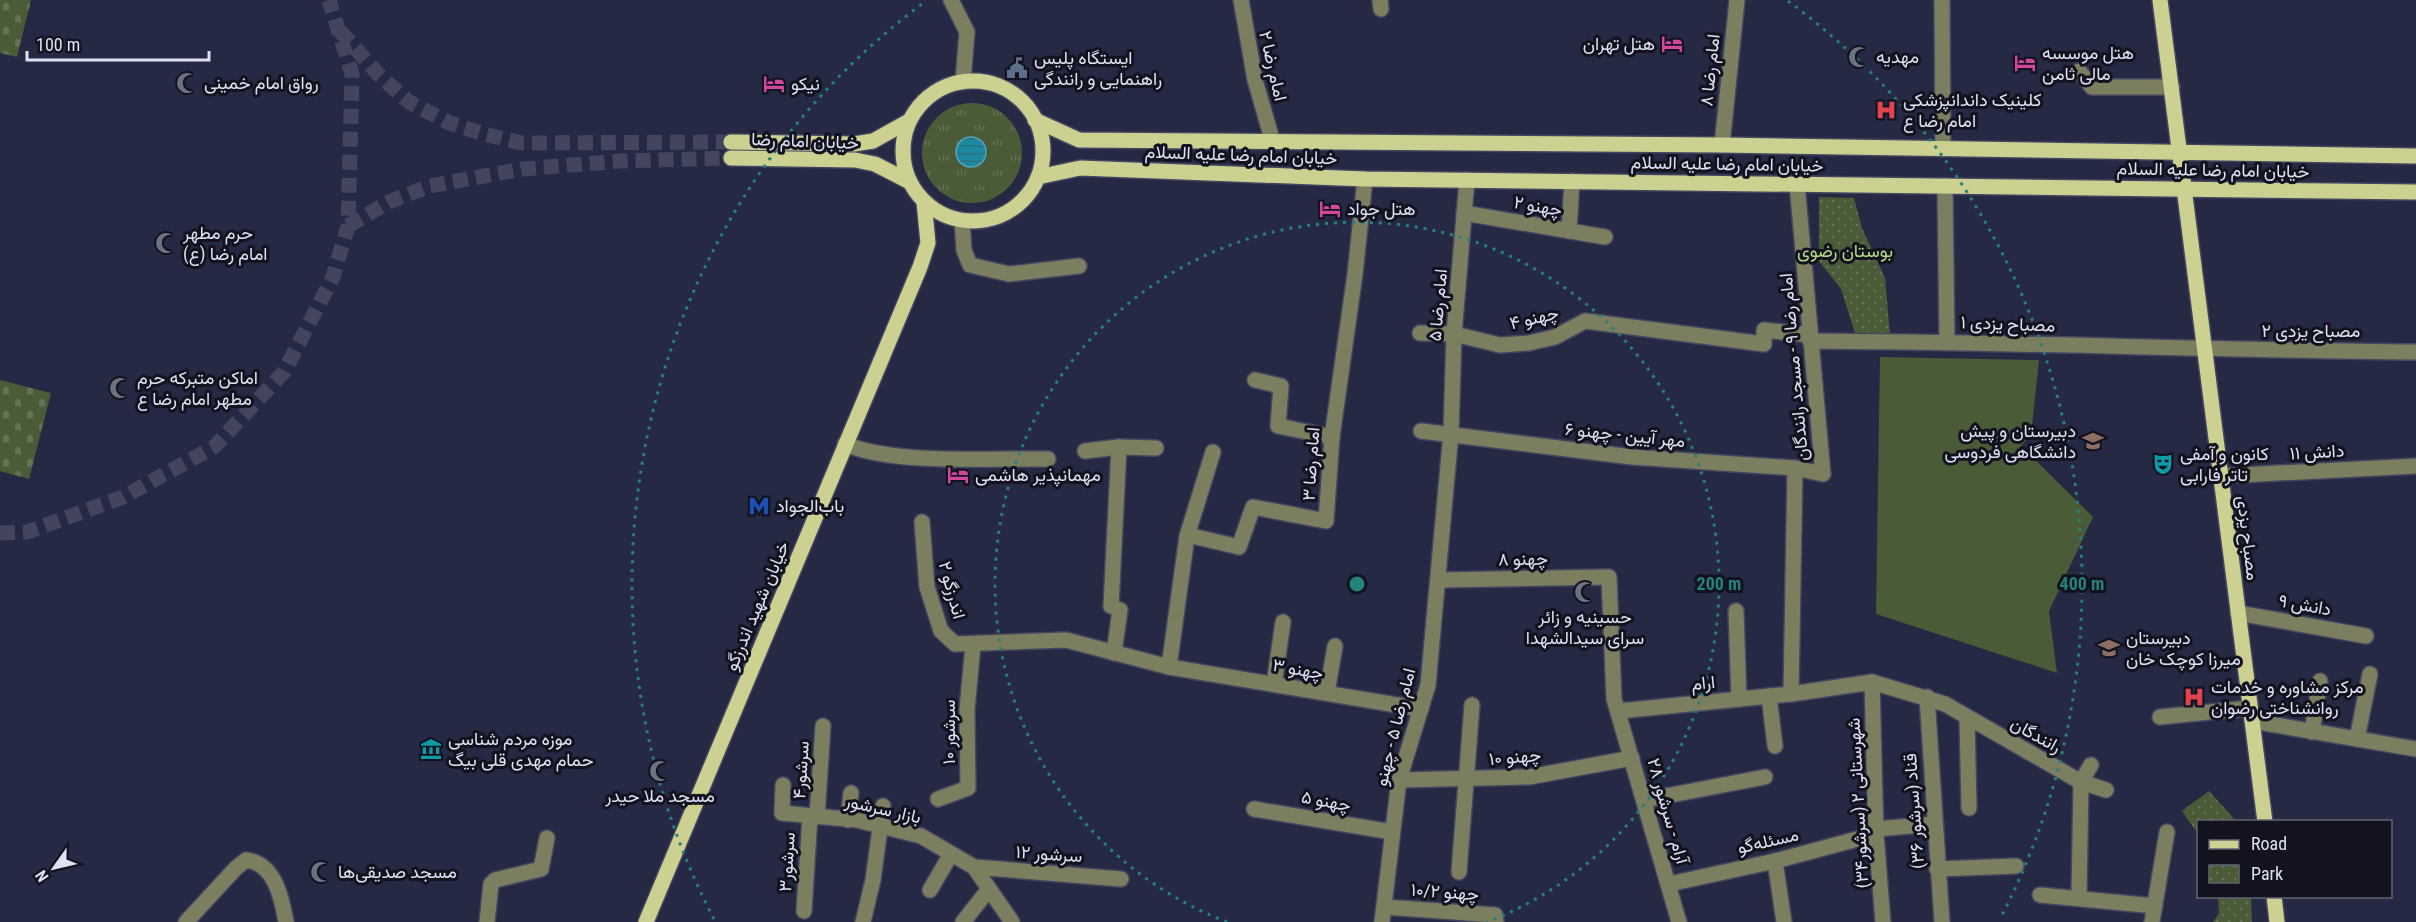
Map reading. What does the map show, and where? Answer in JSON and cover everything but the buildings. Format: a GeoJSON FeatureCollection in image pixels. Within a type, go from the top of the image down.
{"type":"FeatureCollection","features":[{"type":"Feature","properties":{"kind":"main road","name":"مصباح یزدی"},"geometry":{"type":"LineString","coordinates":[[2160,0],[2265,820]]}},
{"type":"Feature","properties":{"kind":"main road"},"geometry":{"type":"LineString","coordinates":[[963,81],[985,82],[1005,89],[1023,102],[1035,120],[1042,141],[1043,160],[1038,177],[1027,196],[1010,211],[989,219],[962,221],[941,214],[924,202],[910,182],[903,162],[903,141],[909,121],[922,102],[940,88],[963,81]]}},
{"type":"Feature","properties":{"kind":"main road","name":"خیابان امام رضا علیه السلام"},"geometry":{"type":"LineString","coordinates":[[1035,120],[1079,140],[1272,139],[2416,156]]}},
{"type":"Feature","properties":{"kind":"main road","name":"خیابان امام رضا"},"geometry":{"type":"LineString","coordinates":[[909,121],[873,141],[864,143],[731,150],[855,160],[874,164],[910,182]]}},
{"type":"Feature","properties":{"kind":"main road","name":"خیابان امام رضا علیه السلام"},"geometry":{"type":"LineString","coordinates":[[1038,177],[1080,168],[1365,179],[2416,192]]}},
{"type":"Feature","properties":{"kind":"main road","name":"خیابان شهید اندرزگو"},"geometry":{"type":"LineString","coordinates":[[646,922],[928,243],[924,202]]}},
{"type":"Feature","properties":{"kind":"main road"},"geometry":{"type":"LineString","coordinates":[[2274,898],[2277,922]]}},
{"type":"Feature","properties":{"kind":"street"},"geometry":{"type":"LineString","coordinates":[[951,0],[967,32],[963,81]]}},
{"type":"Feature","properties":{"kind":"street","name":"امام رضا ۲"},"geometry":{"type":"LineString","coordinates":[[1240,0],[1256,80],[1272,139]]}},
{"type":"Feature","properties":{"kind":"street","name":"امام رضا ۸"},"geometry":{"type":"LineString","coordinates":[[1722,145],[1737,0]]}},
{"type":"Feature","properties":{"kind":"street"},"geometry":{"type":"LineString","coordinates":[[1942,0],[1943,149]]}},
{"type":"Feature","properties":{"kind":"street"},"geometry":{"type":"LineString","coordinates":[[2079,71],[2092,87],[2172,87]]}},
{"type":"Feature","properties":{"kind":"street","name":"امام رضا ۳"},"geometry":{"type":"LineString","coordinates":[[1188,535],[1239,547],[1252,507],[1326,521],[1332,437],[1355,274],[1365,179]]}},
{"type":"Feature","properties":{"kind":"street","name":"امام رضا ۵"},"geometry":{"type":"LineString","coordinates":[[1450,433],[1454,334],[1467,180]]}},
{"type":"Feature","properties":{"kind":"street"},"geometry":{"type":"LineString","coordinates":[[1569,231],[1572,181]]}},
{"type":"Feature","properties":{"kind":"street","name":"امام رضا ۹ - مسجد رانندگان"},"geometry":{"type":"LineString","coordinates":[[1797,184],[1823,474]]}},
{"type":"Feature","properties":{"kind":"street"},"geometry":{"type":"LineString","coordinates":[[1946,186],[1947,342]]}},
{"type":"Feature","properties":{"kind":"street","name":"چهنو ۲"},"geometry":{"type":"LineString","coordinates":[[1464,213],[1605,237]]}},
{"type":"Feature","properties":{"kind":"street"},"geometry":{"type":"LineString","coordinates":[[962,221],[964,250],[970,264],[1009,274],[1079,266]]}},
{"type":"Feature","properties":{"kind":"street","name":"مصباح یزدی ۱"},"geometry":{"type":"LineString","coordinates":[[1585,321],[1764,344],[1764,330],[1810,338],[2205,350]]}},
{"type":"Feature","properties":{"kind":"street","name":"چهنو ۴"},"geometry":{"type":"LineString","coordinates":[[1420,333],[1454,334],[1500,345],[1529,343],[1555,337],[1585,321]]}},
{"type":"Feature","properties":{"kind":"street","name":"مصباح یزدی ۲"},"geometry":{"type":"LineString","coordinates":[[2205,350],[2416,352]]}},
{"type":"Feature","properties":{"kind":"street"},"geometry":{"type":"LineString","coordinates":[[1255,380],[1281,386],[1278,426],[1332,437]]}},
{"type":"Feature","properties":{"kind":"street","name":"مهر آیین - چهنو ۶"},"geometry":{"type":"LineString","coordinates":[[1421,431],[1632,457],[1795,468],[1823,474]]}},
{"type":"Feature","properties":{"kind":"street","name":"امام رضا ۵ - چهنو"},"geometry":{"type":"LineString","coordinates":[[1384,915],[1399,780],[1428,685],[1439,580],[1450,433]]}},
{"type":"Feature","properties":{"kind":"street"},"geometry":{"type":"LineString","coordinates":[[845,444],[860,450],[929,458],[1048,459]]}},
{"type":"Feature","properties":{"kind":"street"},"geometry":{"type":"LineString","coordinates":[[1114,652],[1120,610],[1111,606],[1119,447]]}},
{"type":"Feature","properties":{"kind":"street"},"geometry":{"type":"LineString","coordinates":[[1085,451],[1119,447],[1156,448]]}},
{"type":"Feature","properties":{"kind":"street"},"geometry":{"type":"LineString","coordinates":[[1169,667],[1188,535],[1213,452]]}},
{"type":"Feature","properties":{"kind":"street","name":"دانش ۱۱"},"geometry":{"type":"LineString","coordinates":[[2221,476],[2416,466]]}},
{"type":"Feature","properties":{"kind":"street"},"geometry":{"type":"LineString","coordinates":[[1791,694],[1795,468]]}},
{"type":"Feature","properties":{"kind":"street","name":"اندرزگو ۲"},"geometry":{"type":"LineString","coordinates":[[922,522],[927,587],[942,631],[955,644],[973,645]]}},
{"type":"Feature","properties":{"kind":"street","name":"چهنو ۸"},"geometry":{"type":"LineString","coordinates":[[1439,580],[1609,577]]}},
{"type":"Feature","properties":{"kind":"street","name":"آرام - سرشور ۲۸"},"geometry":{"type":"LineString","coordinates":[[1609,577],[1614,699],[1679,922]]}},
{"type":"Feature","properties":{"kind":"street"},"geometry":{"type":"LineString","coordinates":[[1736,611],[1739,699]]}},
{"type":"Feature","properties":{"kind":"street","name":"دانش ۹"},"geometry":{"type":"LineString","coordinates":[[2238,613],[2366,636]]}},
{"type":"Feature","properties":{"kind":"street"},"geometry":{"type":"LineString","coordinates":[[1274,684],[1283,622]]}},
{"type":"Feature","properties":{"kind":"street","name":"چهنو ۳"},"geometry":{"type":"LineString","coordinates":[[973,645],[1066,640],[1169,667],[1421,709]]}},
{"type":"Feature","properties":{"kind":"street","name":"سرشور ۱۰"},"geometry":{"type":"LineString","coordinates":[[938,799],[968,788],[967,710],[973,645]]}},
{"type":"Feature","properties":{"kind":"street"},"geometry":{"type":"LineString","coordinates":[[1327,693],[1335,646]]}},
{"type":"Feature","properties":{"kind":"street"},"geometry":{"type":"LineString","coordinates":[[2357,739],[2370,674]]}},
{"type":"Feature","properties":{"kind":"street"},"geometry":{"type":"LineString","coordinates":[[2312,732],[2320,681]]}},
{"type":"Feature","properties":{"kind":"street","name":"رانندگان"},"geometry":{"type":"LineString","coordinates":[[1791,694],[1872,682],[1927,697],[1945,704],[1967,719],[2081,782],[2106,790]]}},
{"type":"Feature","properties":{"kind":"street","name":"شهرستانی ۲ (سرشور۳۴)"},"geometry":{"type":"LineString","coordinates":[[1872,682],[1876,832],[1883,922]]}},
{"type":"Feature","properties":{"kind":"street","name":"ارام"},"geometry":{"type":"LineString","coordinates":[[1619,711],[1791,694]]}},
{"type":"Feature","properties":{"kind":"street"},"geometry":{"type":"LineString","coordinates":[[1769,696],[1774,746]]}},
{"type":"Feature","properties":{"kind":"street","name":"قناد (سرشور ۳۶)"},"geometry":{"type":"LineString","coordinates":[[1927,697],[1942,922]]}},
{"type":"Feature","properties":{"kind":"street"},"geometry":{"type":"LineString","coordinates":[[1459,872],[1468,780],[1472,705]]}},
{"type":"Feature","properties":{"kind":"street"},"geometry":{"type":"LineString","coordinates":[[2160,717],[2251,715],[2312,732],[2416,749]]}},
{"type":"Feature","properties":{"kind":"street"},"geometry":{"type":"LineString","coordinates":[[1967,719],[1969,808]]}},
{"type":"Feature","properties":{"kind":"street","name":"سرشور۴"},"geometry":{"type":"LineString","coordinates":[[813,816],[824,726]]}},
{"type":"Feature","properties":{"kind":"street","name":"چهنو ۱۰"},"geometry":{"type":"LineString","coordinates":[[1399,780],[1528,777],[1632,758]]}},
{"type":"Feature","properties":{"kind":"street"},"geometry":{"type":"LineString","coordinates":[[2079,897],[2081,782],[2091,765]]}},
{"type":"Feature","properties":{"kind":"street"},"geometry":{"type":"LineString","coordinates":[[1645,800],[1765,777]]}},
{"type":"Feature","properties":{"kind":"street","name":"بازار سرشور"},"geometry":{"type":"LineString","coordinates":[[783,786],[782,813],[848,820],[921,836],[974,867],[1012,922]]}},
{"type":"Feature","properties":{"kind":"street"},"geometry":{"type":"LineString","coordinates":[[848,820],[851,793]]}},
{"type":"Feature","properties":{"kind":"street"},"geometry":{"type":"LineString","coordinates":[[864,922],[873,880],[883,806]]}},
{"type":"Feature","properties":{"kind":"street","name":"چهنو ۵"},"geometry":{"type":"LineString","coordinates":[[1254,808],[1392,832]]}},
{"type":"Feature","properties":{"kind":"street","name":"سرشور۳"},"geometry":{"type":"LineString","coordinates":[[804,911],[813,816]]}},
{"type":"Feature","properties":{"kind":"street","name":"مسئله‌گو"},"geometry":{"type":"LineString","coordinates":[[1669,884],[1775,861],[1876,832],[1934,824]]}},
{"type":"Feature","properties":{"kind":"street"},"geometry":{"type":"LineString","coordinates":[[2152,922],[2167,832]]}},
{"type":"Feature","properties":{"kind":"street"},"geometry":{"type":"LineString","coordinates":[[487,922],[491,884],[495,880],[541,869],[547,838]]}},
{"type":"Feature","properties":{"kind":"street"},"geometry":{"type":"LineString","coordinates":[[930,890],[951,854]]}},
{"type":"Feature","properties":{"kind":"street"},"geometry":{"type":"LineString","coordinates":[[186,922],[246,860],[252,860],[266,872],[281,892],[286,922]]}},
{"type":"Feature","properties":{"kind":"street"},"geometry":{"type":"LineString","coordinates":[[1775,861],[1784,922]]}},
{"type":"Feature","properties":{"kind":"street","name":"سرشور ۱۲"},"geometry":{"type":"LineString","coordinates":[[974,867],[1121,879]]}},
{"type":"Feature","properties":{"kind":"street"},"geometry":{"type":"LineString","coordinates":[[1937,869],[2016,867]]}},
{"type":"Feature","properties":{"kind":"street"},"geometry":{"type":"LineString","coordinates":[[963,922],[989,889]]}},
{"type":"Feature","properties":{"kind":"street"},"geometry":{"type":"LineString","coordinates":[[2040,895],[2155,906]]}},
{"type":"Feature","properties":{"kind":"street","name":"چهنو ۱۰/۲"},"geometry":{"type":"LineString","coordinates":[[1384,915],[1495,915],[1496,922]]}},
{"type":"Feature","properties":{"kind":"green space"},"geometry":{"type":"Polygon","coordinates":[[[0,0],[31,0],[17,57],[0,53],[0,0]]]}},
{"type":"Feature","properties":{"kind":"green space"},"geometry":{"type":"Polygon","coordinates":[[[972,103],[991,107],[1007,118],[1018,134],[1022,153],[1018,172],[1007,188],[991,199],[972,203],[953,199],[937,188],[926,172],[922,153],[926,134],[937,118],[953,107],[972,103]]]}},
{"type":"Feature","properties":{"kind":"green space","name":"بوستان رضوی"},"geometry":{"type":"Polygon","coordinates":[[[1819,197],[1854,198],[1862,228],[1885,278],[1890,334],[1855,333],[1841,289],[1819,261],[1819,197]]]}},
{"type":"Feature","properties":{"kind":"green space"},"geometry":{"type":"Polygon","coordinates":[[[1880,357],[2039,360],[2031,435],[2021,446],[2093,517],[2049,611],[2057,673],[1876,614],[1880,357]]]}},
{"type":"Feature","properties":{"kind":"green space"},"geometry":{"type":"Polygon","coordinates":[[[0,380],[51,393],[29,479],[0,471],[0,380]]]}},
{"type":"Feature","properties":{"kind":"green space"},"geometry":{"type":"Polygon","coordinates":[[[2209,791],[2235,820],[2197,820],[2197,833],[2182,811],[2209,791]]]}},
{"type":"Feature","properties":{"kind":"green space"},"geometry":{"type":"Polygon","coordinates":[[[2218,898],[2251,898],[2252,922],[2213,922],[2219,913],[2218,898]]]}},
{"type":"Feature","properties":{"kind":"water"},"geometry":{"type":"Polygon","coordinates":[[[971,137],[981,142],[986,152],[981,162],[971,167],[961,162],[956,152],[961,142],[971,137]]]}},
{"type":"Feature","properties":{"kind":"tunnel"},"geometry":{"type":"LineString","coordinates":[[0,533],[27,532],[123,497],[214,447],[284,372],[333,277],[348,226],[352,74],[329,0]]}},
{"type":"Feature","properties":{"kind":"tunnel"},"geometry":{"type":"LineString","coordinates":[[340,31],[379,75],[409,102],[450,123],[484,134],[521,143],[731,142]]}},
{"type":"Feature","properties":{"kind":"tunnel"},"geometry":{"type":"LineString","coordinates":[[348,226],[389,202],[429,186],[523,169],[620,161],[731,158]]}},
{"type":"Feature","properties":{"kind":"place","name":"هتل تهران"},"geometry":{"type":"Point","coordinates":[1672,44]}},
{"type":"Feature","properties":{"kind":"place","name":"مهدیه"},"geometry":{"type":"Point","coordinates":[1859,57]}},
{"type":"Feature","properties":{"kind":"place","name":"هتل موسسه مالی ثامن"},"geometry":{"type":"Point","coordinates":[2025,63]}},
{"type":"Feature","properties":{"kind":"place","name":"ایستگاه پلیس راهنمایی و رانندگی"},"geometry":{"type":"Point","coordinates":[1017,68]}},
{"type":"Feature","properties":{"kind":"place","name":"رواق امام خمینی"},"geometry":{"type":"Point","coordinates":[187,83]}},
{"type":"Feature","properties":{"kind":"place","name":"نیکو"},"geometry":{"type":"Point","coordinates":[774,84]}},
{"type":"Feature","properties":{"kind":"place","name":"کلینیک داندانپزشکى امام رضا ع"},"geometry":{"type":"Point","coordinates":[1886,110]}},
{"type":"Feature","properties":{"kind":"place","name":"هتل جواد"},"geometry":{"type":"Point","coordinates":[1330,209]}},
{"type":"Feature","properties":{"kind":"place","name":"حرم مطهر امام رضا (ع)"},"geometry":{"type":"Point","coordinates":[166,243]}},
{"type":"Feature","properties":{"kind":"place","name":"اماکن متبرکه حرم مطهر امام رضا ع"},"geometry":{"type":"Point","coordinates":[120,388]}},
{"type":"Feature","properties":{"kind":"place","name":"دبیرستان و پیش دانشگاهی فردوسی"},"geometry":{"type":"Point","coordinates":[2093,441]}},
{"type":"Feature","properties":{"kind":"place","name":"کانون و آمفی تاتر فارابی"},"geometry":{"type":"Point","coordinates":[2163,464]}},
{"type":"Feature","properties":{"kind":"place","name":"مهمانپذیر هاشمی"},"geometry":{"type":"Point","coordinates":[958,475]}},
{"type":"Feature","properties":{"kind":"place","name":"باب‌الجواد"},"geometry":{"type":"Point","coordinates":[759,506]}},
{"type":"Feature","properties":{"kind":"place","name":"حسینیه و زائر سرای سیدالشهدا"},"geometry":{"type":"Point","coordinates":[1585,592]}},
{"type":"Feature","properties":{"kind":"place","name":"دبیرستان میرزا کوچک خان"},"geometry":{"type":"Point","coordinates":[2109,648]}},
{"type":"Feature","properties":{"kind":"place","name":"مرکز مشاوره و خدمات روانشناختی رضوان"},"geometry":{"type":"Point","coordinates":[2194,697]}},
{"type":"Feature","properties":{"kind":"place","name":"موزه مردم شناسی حمام مهدی قلی بیگ"},"geometry":{"type":"Point","coordinates":[431,749]}},
{"type":"Feature","properties":{"kind":"place","name":"مسجد ملا حیدر"},"geometry":{"type":"Point","coordinates":[660,771]}},
{"type":"Feature","properties":{"kind":"place","name":"مسجد صدیقی‌ها"},"geometry":{"type":"Point","coordinates":[321,872]}}]}
